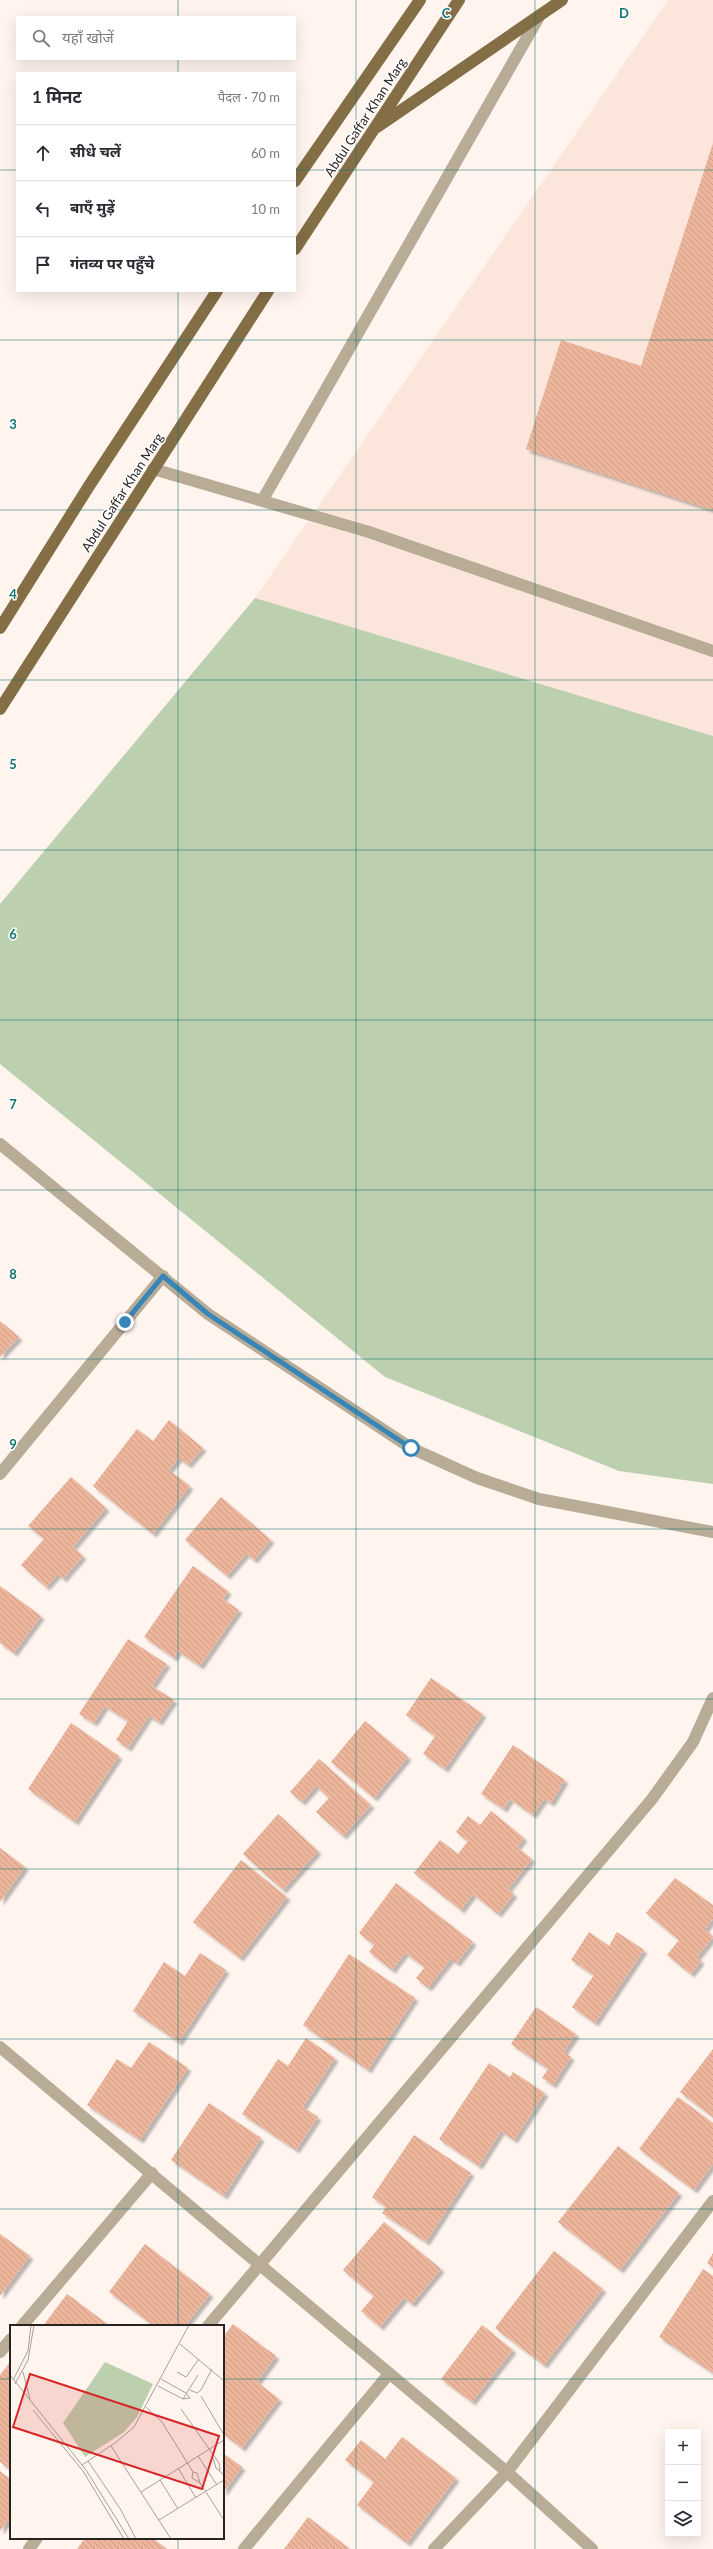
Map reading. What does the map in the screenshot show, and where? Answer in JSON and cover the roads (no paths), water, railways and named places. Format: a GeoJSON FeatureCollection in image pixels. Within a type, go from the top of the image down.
{"type":"FeatureCollection","features":[{"type":"Feature","properties":{"kind":"main road","name":"Abdul Gaffar Khan Marg"},"geometry":{"type":"LineString","coordinates":[[296,180],[420,0]]}},
{"type":"Feature","properties":{"kind":"main road","name":"Abdul Gaffar Khan Marg"},"geometry":{"type":"LineString","coordinates":[[296,247],[459,0]]}},
{"type":"Feature","properties":{"kind":"main road"},"geometry":{"type":"LineString","coordinates":[[372,131],[562,0]]}},
{"type":"Feature","properties":{"kind":"main road"},"geometry":{"type":"LineString","coordinates":[[0,628],[89,486],[216,292]]}},
{"type":"Feature","properties":{"kind":"main road","name":"Abdul Gaffar Khan Marg"},"geometry":{"type":"LineString","coordinates":[[0,709],[267,292]]}},
{"type":"Feature","properties":{"kind":"street"},"geometry":{"type":"LineString","coordinates":[[262,501],[540,15]]}},
{"type":"Feature","properties":{"kind":"street"},"geometry":{"type":"LineString","coordinates":[[153,469],[369,532],[713,651]]}},
{"type":"Feature","properties":{"kind":"street"},"geometry":{"type":"LineString","coordinates":[[0,1144],[208,1314],[411,1448],[477,1478],[539,1499],[713,1532]]}},
{"type":"Feature","properties":{"kind":"street"},"geometry":{"type":"LineString","coordinates":[[0,1474],[163,1276]]}},
{"type":"Feature","properties":{"kind":"street"},"geometry":{"type":"LineString","coordinates":[[209,2325],[261,2265],[652,1799],[692,1742],[713,1698]]}},
{"type":"Feature","properties":{"kind":"street"},"geometry":{"type":"LineString","coordinates":[[0,2047],[261,2265],[388,2375],[506,2472],[592,2549]]}},
{"type":"Feature","properties":{"kind":"street"},"geometry":{"type":"LineString","coordinates":[[23,2325],[152,2173]]}},
{"type":"Feature","properties":{"kind":"street"},"geometry":{"type":"LineString","coordinates":[[434,2549],[506,2472],[713,2201]]}},
{"type":"Feature","properties":{"kind":"street"},"geometry":{"type":"LineString","coordinates":[[0,2352],[10,2340]]}},
{"type":"Feature","properties":{"kind":"street"},"geometry":{"type":"LineString","coordinates":[[244,2549],[388,2375]]}},
{"type":"Feature","properties":{"kind":"street"},"geometry":{"type":"LineString","coordinates":[[29,2549],[36,2539]]}}]}
